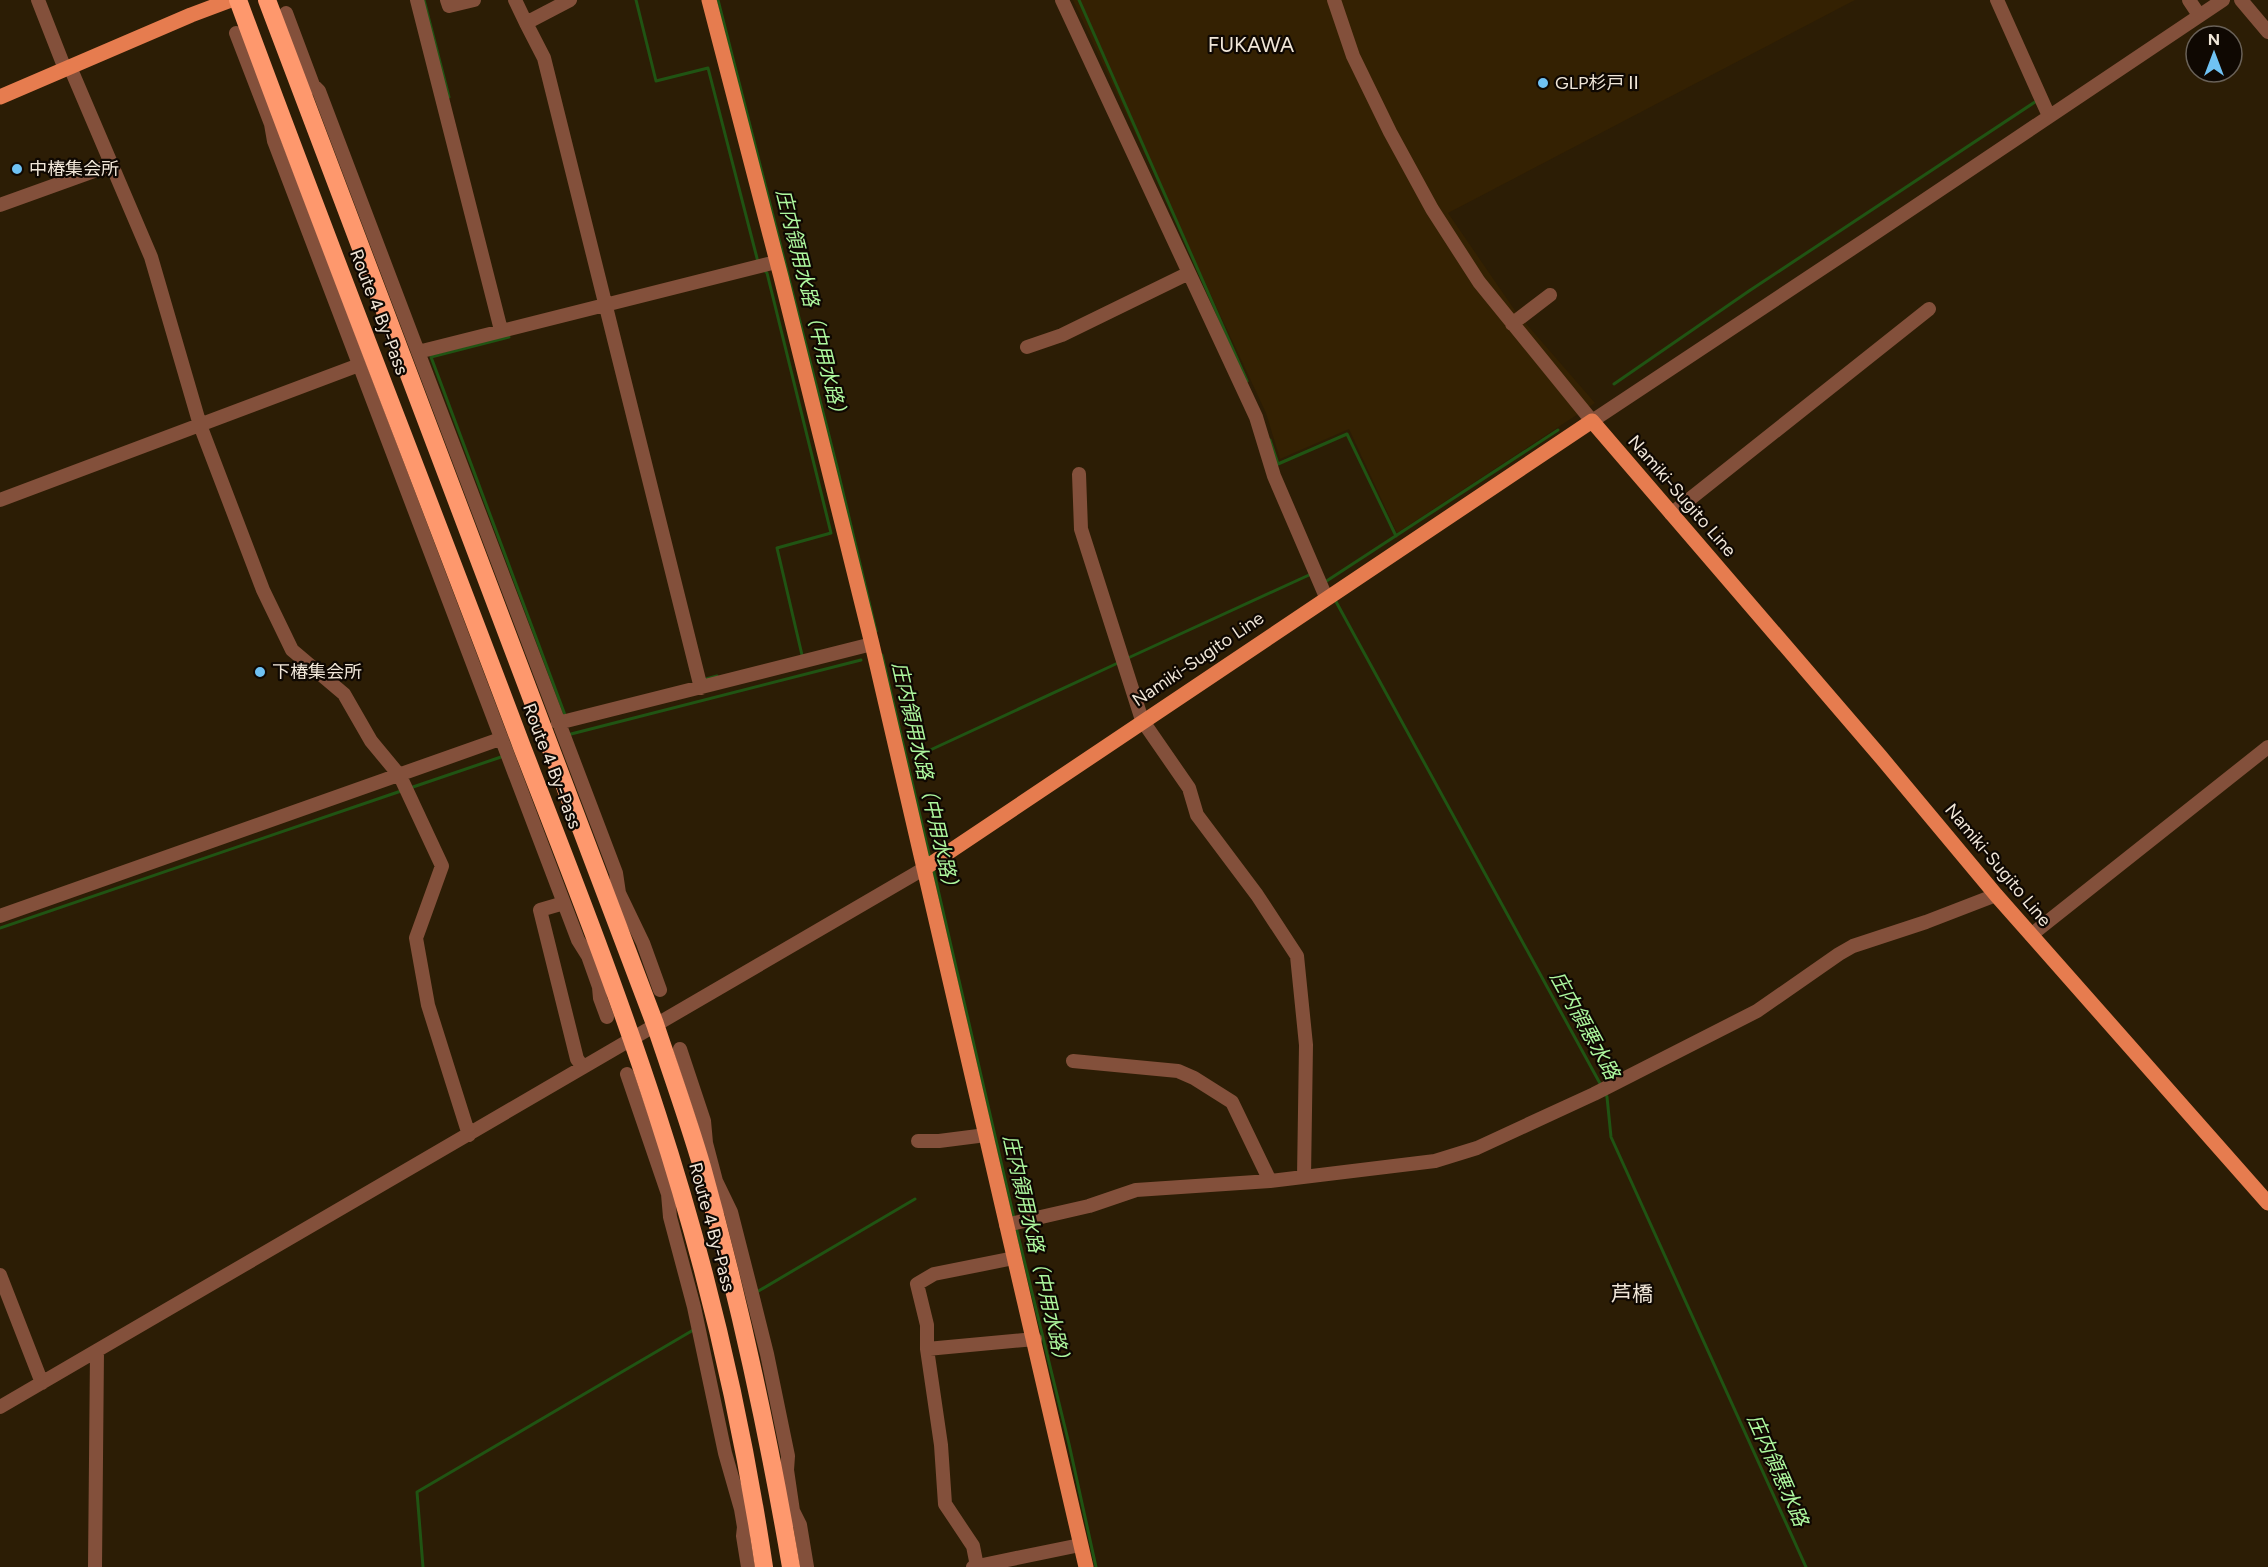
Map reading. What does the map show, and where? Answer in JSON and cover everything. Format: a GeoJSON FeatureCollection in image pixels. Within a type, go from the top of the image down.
{"type":"FeatureCollection","features":[{"type":"Feature","properties":{"kind":"highway","name":"Route 4 By-Pass"},"geometry":{"type":"LineString","coordinates":[[238,0],[271,107],[373,379],[599,969],[632,1038],[670,1179],[725,1364],[747,1507],[764,1567]]}},
{"type":"Feature","properties":{"kind":"highway","name":"Route 4 By-Pass"},"geometry":{"type":"LineString","coordinates":[[267,0],[298,64],[620,911],[655,1024],[706,1164],[785,1494],[791,1567]]}},
{"type":"Feature","properties":{"kind":"main road"},"geometry":{"type":"LineString","coordinates":[[0,97],[231,0]]}},
{"type":"Feature","properties":{"kind":"main road"},"geometry":{"type":"LineString","coordinates":[[709,0],[872,644],[1006,1226],[1035,1339],[1086,1567]]}},
{"type":"Feature","properties":{"kind":"main road","name":"Namiki-Sugito Line"},"geometry":{"type":"LineString","coordinates":[[925,868],[1326,597],[1592,421],[1873,747],[1996,895],[2268,1203]]}},
{"type":"Feature","properties":{"kind":"street"},"geometry":{"type":"LineString","coordinates":[[38,0],[151,257],[200,425],[263,590],[292,650],[344,694],[371,741],[400,776],[442,866],[416,938],[428,1005],[469,1134]]}},
{"type":"Feature","properties":{"kind":"street"},"geometry":{"type":"LineString","coordinates":[[417,0],[501,330]]}},
{"type":"Feature","properties":{"kind":"street"},"geometry":{"type":"LineString","coordinates":[[447,0],[449,6],[474,0]]}},
{"type":"Feature","properties":{"kind":"street"},"geometry":{"type":"LineString","coordinates":[[515,0],[544,58],[701,688]]}},
{"type":"Feature","properties":{"kind":"street"},"geometry":{"type":"LineString","coordinates":[[526,23],[570,0]]}},
{"type":"Feature","properties":{"kind":"street"},"geometry":{"type":"LineString","coordinates":[[1062,0],[1256,417],[1274,476],[1326,597]]}},
{"type":"Feature","properties":{"kind":"street"},"geometry":{"type":"LineString","coordinates":[[1334,0],[1353,56],[1416,180],[1479,282],[1592,421],[2216,2]]}},
{"type":"Feature","properties":{"kind":"street"},"geometry":{"type":"LineString","coordinates":[[1997,0],[2049,116]]}},
{"type":"Feature","properties":{"kind":"street"},"geometry":{"type":"LineString","coordinates":[[2189,0],[2199,15]]}},
{"type":"Feature","properties":{"kind":"street"},"geometry":{"type":"LineString","coordinates":[[2241,0],[2268,32]]}},
{"type":"Feature","properties":{"kind":"street"},"geometry":{"type":"LineString","coordinates":[[286,13],[298,64],[319,91],[616,873],[620,911],[643,943],[660,990]]}},
{"type":"Feature","properties":{"kind":"street"},"geometry":{"type":"LineString","coordinates":[[236,33],[271,107],[274,141],[360,365],[373,379],[500,739],[564,903],[599,969],[607,1017]]}},
{"type":"Feature","properties":{"kind":"street"},"geometry":{"type":"LineString","coordinates":[[0,205],[111,165]]}},
{"type":"Feature","properties":{"kind":"street"},"geometry":{"type":"LineString","coordinates":[[418,352],[776,262]]}},
{"type":"Feature","properties":{"kind":"street"},"geometry":{"type":"LineString","coordinates":[[1027,347],[1062,335],[1189,273]]}},
{"type":"Feature","properties":{"kind":"street"},"geometry":{"type":"LineString","coordinates":[[1512,324],[1550,295]]}},
{"type":"Feature","properties":{"kind":"street"},"geometry":{"type":"LineString","coordinates":[[1671,513],[1929,309]]}},
{"type":"Feature","properties":{"kind":"street"},"geometry":{"type":"LineString","coordinates":[[0,500],[360,365]]}},
{"type":"Feature","properties":{"kind":"street"},"geometry":{"type":"LineString","coordinates":[[1079,474],[1081,529],[1143,720],[1189,788],[1197,815],[1257,895],[1297,956],[1306,1045],[1304,1177]]}},
{"type":"Feature","properties":{"kind":"street"},"geometry":{"type":"LineString","coordinates":[[558,723],[872,644]]}},
{"type":"Feature","properties":{"kind":"street"},"geometry":{"type":"LineString","coordinates":[[0,916],[500,739]]}},
{"type":"Feature","properties":{"kind":"street"},"geometry":{"type":"LineString","coordinates":[[2031,935],[2268,747]]}},
{"type":"Feature","properties":{"kind":"street"},"geometry":{"type":"LineString","coordinates":[[0,1407],[925,868]]}},
{"type":"Feature","properties":{"kind":"street"},"geometry":{"type":"LineString","coordinates":[[1006,1226],[1089,1206],[1136,1190],[1270,1181],[1435,1161],[1478,1148],[1594,1094],[1757,1011],[1853,946],[1926,922],[1996,895]]}},
{"type":"Feature","properties":{"kind":"street"},"geometry":{"type":"LineString","coordinates":[[564,903],[540,910],[577,1059],[583,1067]]}},
{"type":"Feature","properties":{"kind":"street"},"geometry":{"type":"LineString","coordinates":[[680,1049],[704,1120],[706,1164]]}},
{"type":"Feature","properties":{"kind":"street"},"geometry":{"type":"LineString","coordinates":[[1073,1061],[1178,1071],[1194,1078],[1232,1102],[1270,1181]]}},
{"type":"Feature","properties":{"kind":"street"},"geometry":{"type":"LineString","coordinates":[[627,1074],[670,1179]]}},
{"type":"Feature","properties":{"kind":"street"},"geometry":{"type":"LineString","coordinates":[[918,1141],[939,1141],[986,1135]]}},
{"type":"Feature","properties":{"kind":"street"},"geometry":{"type":"LineString","coordinates":[[1014,1258],[934,1274],[917,1284],[927,1325],[927,1349],[941,1445],[945,1504],[973,1546],[975,1567],[1080,1545]]}},
{"type":"Feature","properties":{"kind":"street"},"geometry":{"type":"LineString","coordinates":[[0,1275],[42,1383]]}},
{"type":"Feature","properties":{"kind":"street"},"geometry":{"type":"LineString","coordinates":[[927,1349],[1035,1339]]}},
{"type":"Feature","properties":{"kind":"street"},"geometry":{"type":"LineString","coordinates":[[95,1567],[97,1351]]}},
{"type":"Feature","properties":{"kind":"street"},"geometry":{"type":"LineString","coordinates":[[785,1494],[800,1525],[807,1567]]}},
{"type":"Feature","properties":{"kind":"street"},"geometry":{"type":"LineString","coordinates":[[747,1507],[742,1536],[748,1567]]}},
{"type":"Feature","properties":{"kind":"shaded area"},"geometry":{"type":"Polygon","coordinates":[[[1073,0],[1855,0],[1448,213],[1516,312],[1595,403],[1397,533],[1349,429],[1280,459],[1266,413],[1073,0]]]}},
{"type":"Feature","properties":{"kind":"waterway"},"geometry":{"type":"LineString","coordinates":[[424,0],[449,97]]}},
{"type":"Feature","properties":{"kind":"waterway"},"geometry":{"type":"LineString","coordinates":[[636,0],[656,81],[708,68],[758,262]]}},
{"type":"Feature","properties":{"kind":"waterway","name":"庄内領用水路（中用水路）"},"geometry":{"type":"LineString","coordinates":[[718,0],[837,467],[876,631]]}},
{"type":"Feature","properties":{"kind":"waterway"},"geometry":{"type":"LineString","coordinates":[[1079,0],[1247,381]]}},
{"type":"Feature","properties":{"kind":"waterway"},"geometry":{"type":"LineString","coordinates":[[1614,384],[1749,291],[2035,102]]}},
{"type":"Feature","properties":{"kind":"waterway"},"geometry":{"type":"LineString","coordinates":[[764,270],[767,273],[831,533],[777,548],[802,655]]}},
{"type":"Feature","properties":{"kind":"waterway"},"geometry":{"type":"LineString","coordinates":[[509,337],[431,357],[565,715]]}},
{"type":"Feature","properties":{"kind":"waterway"},"geometry":{"type":"LineString","coordinates":[[1325,582],[1558,430]]}},
{"type":"Feature","properties":{"kind":"waterway"},"geometry":{"type":"LineString","coordinates":[[1270,440],[1278,464],[1347,434],[1396,536]]}},
{"type":"Feature","properties":{"kind":"waterway"},"geometry":{"type":"LineString","coordinates":[[1128,658],[1309,575]]}},
{"type":"Feature","properties":{"kind":"waterway","name":"庄内領悪水路"},"geometry":{"type":"LineString","coordinates":[[1334,598],[1602,1087]]}},
{"type":"Feature","properties":{"kind":"waterway","name":"庄内領用水路（中用水路）"},"geometry":{"type":"LineString","coordinates":[[882,655],[930,858]]}},
{"type":"Feature","properties":{"kind":"waterway"},"geometry":{"type":"LineString","coordinates":[[571,734],[861,660]]}},
{"type":"Feature","properties":{"kind":"waterway"},"geometry":{"type":"LineString","coordinates":[[913,758],[1120,662]]}},
{"type":"Feature","properties":{"kind":"waterway"},"geometry":{"type":"LineString","coordinates":[[706,679],[717,676]]}},
{"type":"Feature","properties":{"kind":"waterway"},"geometry":{"type":"LineString","coordinates":[[410,788],[501,757]]}},
{"type":"Feature","properties":{"kind":"waterway"},"geometry":{"type":"LineString","coordinates":[[0,928],[401,791]]}},
{"type":"Feature","properties":{"kind":"waterway","name":"庄内領用水路（中用水路）"},"geometry":{"type":"LineString","coordinates":[[933,868],[1014,1218]]}},
{"type":"Feature","properties":{"kind":"waterway","name":"庄内領悪水路"},"geometry":{"type":"LineString","coordinates":[[1605,1093],[1611,1137],[1806,1567]]}},
{"type":"Feature","properties":{"kind":"waterway"},"geometry":{"type":"LineString","coordinates":[[755,1293],[915,1199]]}},
{"type":"Feature","properties":{"kind":"waterway","name":"庄内領用水路（中用水路）"},"geometry":{"type":"LineString","coordinates":[[1016,1227],[1069,1444],[1096,1567]]}},
{"type":"Feature","properties":{"kind":"waterway"},"geometry":{"type":"LineString","coordinates":[[423,1567],[417,1492],[695,1329]]}},
{"type":"Feature","properties":{"kind":"place","name":"GLP杉戸Ⅱ"},"geometry":{"type":"Point","coordinates":[1543,83]}},
{"type":"Feature","properties":{"kind":"place","name":"中椿集会所"},"geometry":{"type":"Point","coordinates":[17,169]}},
{"type":"Feature","properties":{"kind":"place","name":"下椿集会所"},"geometry":{"type":"Point","coordinates":[260,672]}},
{"type":"Feature","properties":{"kind":"district","name":"FUKAWA"},"geometry":{"type":"Point","coordinates":[1251,44]}},
{"type":"Feature","properties":{"kind":"district","name":"芦橋"},"geometry":{"type":"Point","coordinates":[1632,1293]}}]}
